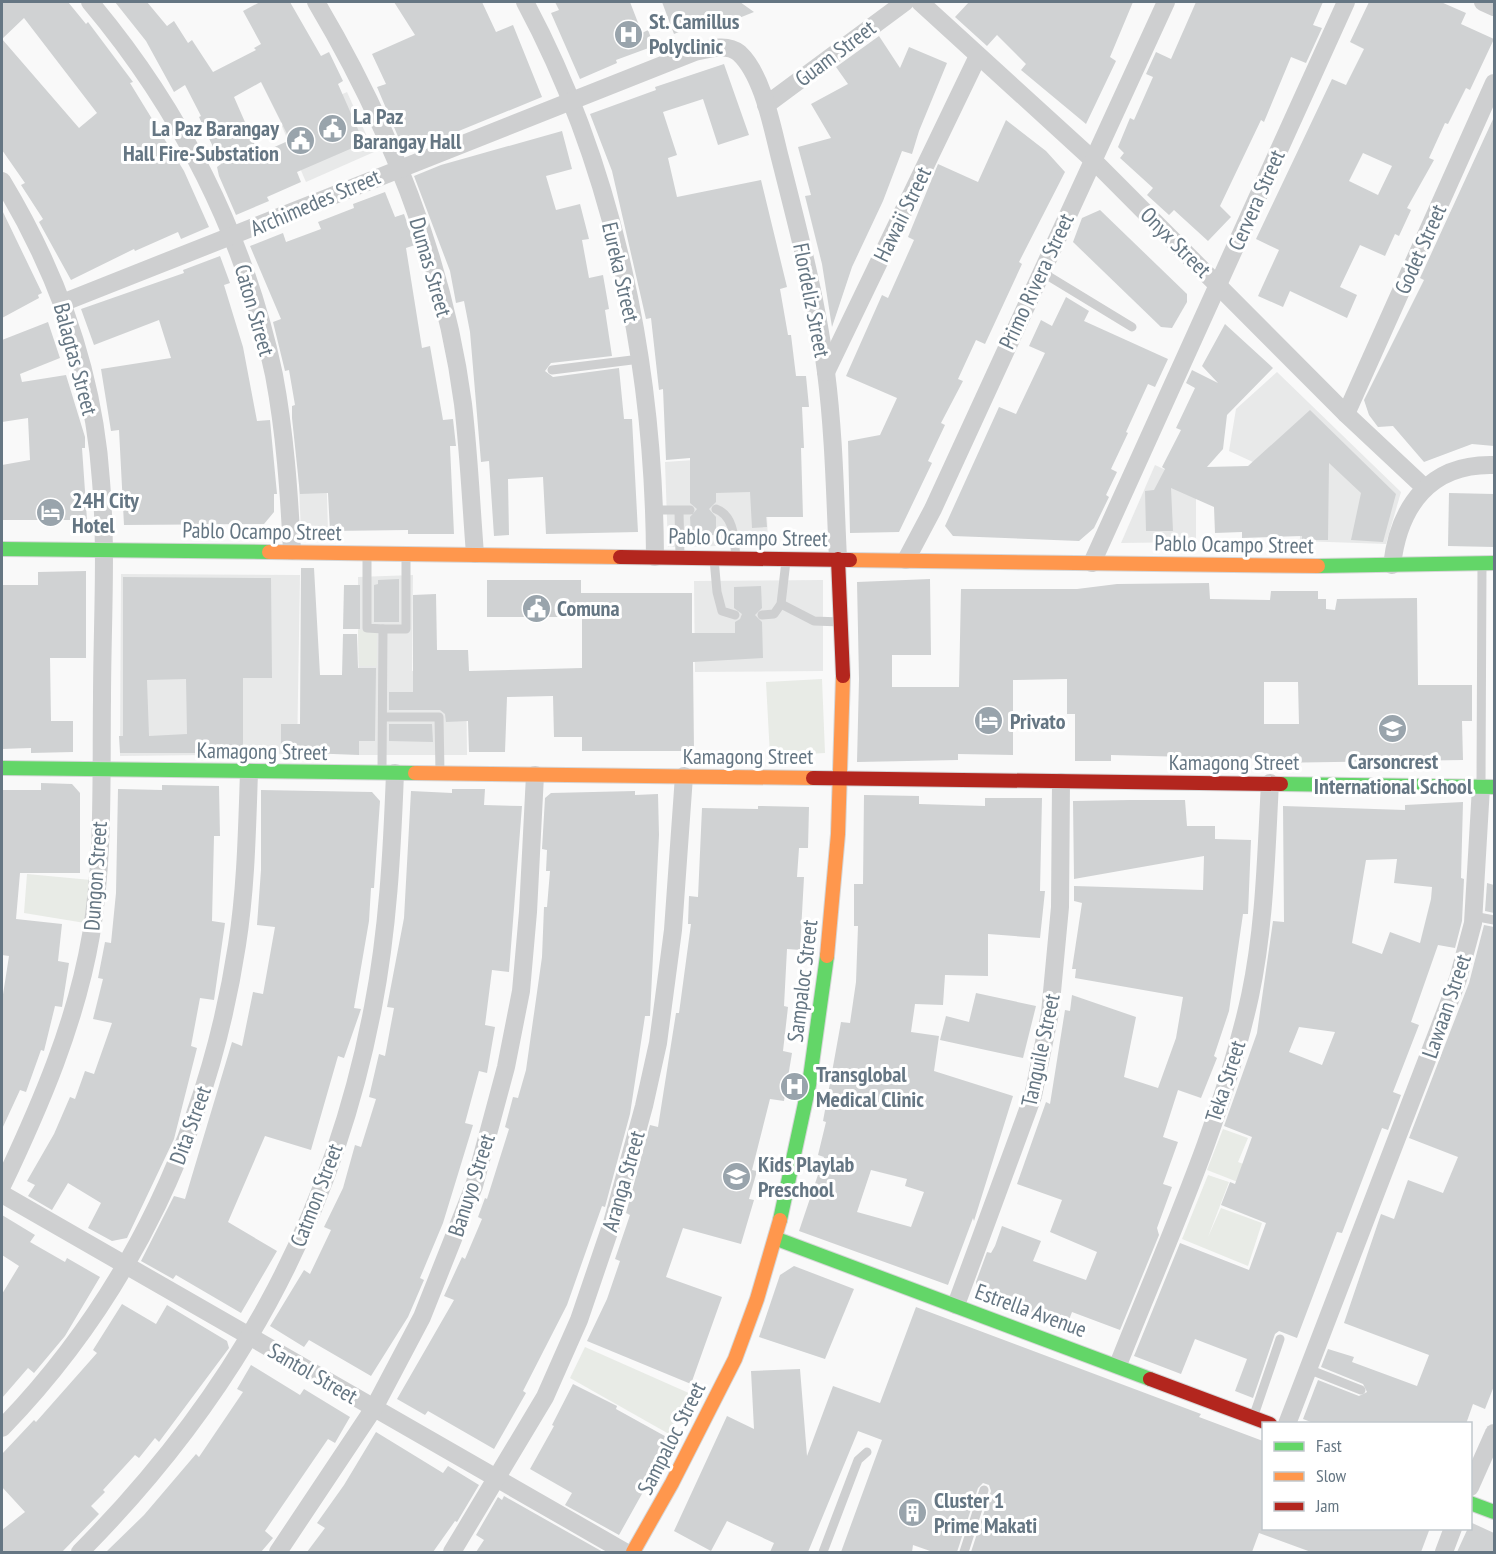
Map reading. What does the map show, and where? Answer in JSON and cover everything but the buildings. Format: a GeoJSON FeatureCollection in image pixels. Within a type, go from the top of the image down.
{"type":"FeatureCollection","features":[{"type":"Feature","properties":{"kind":"main road","name":"Pablo Ocampo Street"},"geometry":{"type":"LineString","coordinates":[[2,549],[1092,563],[1392,565],[1488,563]]}},
{"type":"Feature","properties":{"kind":"main road","name":"Sampaloc Street"},"geometry":{"type":"LineString","coordinates":[[633,1552],[669,1491],[741,1344],[777,1239],[812,1072],[832,915],[841,777],[843,622],[838,559]]}},
{"type":"Feature","properties":{"kind":"main road","name":"Kamagong Street"},"geometry":{"type":"LineString","coordinates":[[2,768],[1488,787]]}},
{"type":"Feature","properties":{"kind":"main road","name":"Estrella Avenue"},"geometry":{"type":"LineString","coordinates":[[777,1239],[1265,1422]]}},
{"type":"Feature","properties":{"kind":"main road"},"geometry":{"type":"LineString","coordinates":[[1472,1504],[1494,1512]]}},
{"type":"Feature","properties":{"kind":"street","name":"Caton Street"},"geometry":{"type":"LineString","coordinates":[[90,2],[126,45],[180,128],[211,186],[232,237],[256,305],[274,374],[285,446],[292,551]]}},
{"type":"Feature","properties":{"kind":"street","name":"Dumas Street"},"geometry":{"type":"LineString","coordinates":[[316,2],[373,106],[400,167],[421,225],[452,342],[469,463],[475,554]]}},
{"type":"Feature","properties":{"kind":"street","name":"Eureka Street"},"geometry":{"type":"LineString","coordinates":[[525,2],[571,102],[602,190],[626,281],[640,359],[653,466],[655,556]]}},
{"type":"Feature","properties":{"kind":"street","name":"Guam Street"},"geometry":{"type":"LineString","coordinates":[[766,105],[905,2]]}},
{"type":"Feature","properties":{"kind":"street","name":"Onyx Street"},"geometry":{"type":"LineString","coordinates":[[920,2],[1092,159],[1346,414],[1425,488]]}},
{"type":"Feature","properties":{"kind":"street","name":"Primo Rivera Street"},"geometry":{"type":"LineString","coordinates":[[906,560],[933,509],[1040,271],[1166,2]]}},
{"type":"Feature","properties":{"kind":"street","name":"Cervera Street"},"geometry":{"type":"LineString","coordinates":[[1092,563],[1346,2]]}},
{"type":"Feature","properties":{"kind":"street"},"geometry":{"type":"LineString","coordinates":[[1483,2],[1494,7]]}},
{"type":"Feature","properties":{"kind":"street","name":"Archimedes Street"},"geometry":{"type":"LineString","coordinates":[[62,303],[232,237],[400,167],[695,52],[717,47],[738,52]]}},
{"type":"Feature","properties":{"kind":"street","name":"Flordeliz Street"},"geometry":{"type":"LineString","coordinates":[[738,52],[753,74],[766,105],[801,241],[826,372],[838,559]]}},
{"type":"Feature","properties":{"kind":"street","name":"Hawaii Street"},"geometry":{"type":"LineString","coordinates":[[826,372],[978,56]]}},
{"type":"Feature","properties":{"kind":"street","name":"Godet Street"},"geometry":{"type":"LineString","coordinates":[[1346,414],[1494,83]]}},
{"type":"Feature","properties":{"kind":"street","name":"Balagtas Street"},"geometry":{"type":"LineString","coordinates":[[2,181],[9,208],[41,252],[62,303],[84,371],[97,442],[103,550]]}},
{"type":"Feature","properties":{"kind":"street"},"geometry":{"type":"LineString","coordinates":[[1392,565],[1394,544],[1400,523],[1411,504],[1425,488],[1450,472],[1479,464],[1494,465]]}},
{"type":"Feature","properties":{"kind":"street","name":"Dungon Street"},"geometry":{"type":"LineString","coordinates":[[2,1186],[36,1114],[79,991],[91,936],[98,884],[103,550]]}},
{"type":"Feature","properties":{"kind":"street","name":"Dita Street"},"geometry":{"type":"LineString","coordinates":[[2,1428],[79,1338],[126,1265],[163,1198],[193,1119],[215,1052],[238,944],[245,872],[249,772]]}},
{"type":"Feature","properties":{"kind":"street","name":"Catmon Street"},"geometry":{"type":"LineString","coordinates":[[80,1552],[121,1511],[216,1391],[251,1337],[281,1282],[311,1216],[338,1142],[360,1068],[373,1007],[387,908],[388,773]]}},
{"type":"Feature","properties":{"kind":"street","name":"Banuyo Street"},"geometry":{"type":"LineString","coordinates":[[279,1552],[374,1408],[422,1317],[447,1260],[474,1186],[506,1067],[520,991],[528,912],[535,776]]}},
{"type":"Feature","properties":{"kind":"street","name":"Aranga Street"},"geometry":{"type":"LineString","coordinates":[[452,1552],[545,1397],[579,1320],[628,1168],[658,1043],[673,930],[684,776]]}},
{"type":"Feature","properties":{"kind":"street","name":"Tanguile Street"},"geometry":{"type":"LineString","coordinates":[[956,1305],[1033,1096],[1046,1034],[1058,947],[1061,782]]}},
{"type":"Feature","properties":{"kind":"street","name":"Teka Street"},"geometry":{"type":"LineString","coordinates":[[1118,1365],[1205,1143],[1235,1055],[1260,941],[1267,872],[1270,783]]}},
{"type":"Feature","properties":{"kind":"street","name":"Lawaan Street"},"geometry":{"type":"LineString","coordinates":[[1288,1422],[1458,979],[1473,916],[1488,787]]}},
{"type":"Feature","properties":{"kind":"street","name":"Santol Street"},"geometry":{"type":"LineString","coordinates":[[2,1194],[625,1552]]}},
{"type":"Feature","properties":{"kind":"street"},"geometry":{"type":"LineString","coordinates":[[1472,1482],[1494,1433]]}},
{"type":"Feature","properties":{"kind":"street"},"geometry":{"type":"LineString","coordinates":[[1444,1552],[1452,1530]]}},
{"type":"Feature","properties":{"kind":"lane"},"geometry":{"type":"LineString","coordinates":[[1040,271],[1132,327]]}},
{"type":"Feature","properties":{"kind":"lane"},"geometry":{"type":"LineString","coordinates":[[552,370],[640,359]]}},
{"type":"Feature","properties":{"kind":"lane"},"geometry":{"type":"LineString","coordinates":[[716,509],[727,518],[733,529],[736,558]]}},
{"type":"Feature","properties":{"kind":"lane"},"geometry":{"type":"LineString","coordinates":[[655,510],[690,510]]}},
{"type":"Feature","properties":{"kind":"lane"},"geometry":{"type":"LineString","coordinates":[[679,511],[680,557]]}},
{"type":"Feature","properties":{"kind":"lane"},"geometry":{"type":"LineString","coordinates":[[367,553],[367,628],[383,629],[406,629],[406,553]]}},
{"type":"Feature","properties":{"kind":"lane"},"geometry":{"type":"LineString","coordinates":[[713,557],[717,592],[722,611],[735,615]]}},
{"type":"Feature","properties":{"kind":"lane"},"geometry":{"type":"LineString","coordinates":[[762,615],[774,614],[781,604],[786,558]]}},
{"type":"Feature","properties":{"kind":"lane","name":"Lawaan Street"},"geometry":{"type":"LineString","coordinates":[[1488,563],[1488,787]]}},
{"type":"Feature","properties":{"kind":"lane"},"geometry":{"type":"LineString","coordinates":[[781,604],[814,621],[843,622]]}},
{"type":"Feature","properties":{"kind":"lane"},"geometry":{"type":"LineString","coordinates":[[383,629],[383,717],[388,773]]}},
{"type":"Feature","properties":{"kind":"lane"},"geometry":{"type":"LineString","coordinates":[[383,717],[439,717],[440,774]]}},
{"type":"Feature","properties":{"kind":"lane"},"geometry":{"type":"LineString","coordinates":[[1473,916],[1494,920]]}},
{"type":"Feature","properties":{"kind":"lane"},"geometry":{"type":"LineString","coordinates":[[1253,1417],[1280,1339]]}},
{"type":"Feature","properties":{"kind":"lane"},"geometry":{"type":"LineString","coordinates":[[1308,1370],[1361,1390]]}},
{"type":"Feature","properties":{"kind":"lane"},"geometry":{"type":"LineString","coordinates":[[823,1552],[858,1460],[867,1452]]}},
{"type":"Feature","properties":{"kind":"lane"},"geometry":{"type":"LineString","coordinates":[[964,1552],[984,1490]]}},
{"type":"Feature","properties":{"kind":"shaded area"},"geometry":{"type":"Polygon","coordinates":[[[347,92],[374,152],[306,182],[280,122],[347,92]]]}},
{"type":"Feature","properties":{"kind":"shaded area"},"geometry":{"type":"Polygon","coordinates":[[[1277,372],[1401,492],[1386,544],[1300,541],[1299,483],[1229,451],[1236,409],[1277,372]]]}},
{"type":"Feature","properties":{"kind":"shaded area"},"geometry":{"type":"Polygon","coordinates":[[[765,455],[768,545],[668,547],[665,462],[765,455]]]}},
{"type":"Feature","properties":{"kind":"shaded area"},"geometry":{"type":"Polygon","coordinates":[[[326,462],[328,532],[301,532],[298,463],[326,462]]]}},
{"type":"Feature","properties":{"kind":"shaded area"},"geometry":{"type":"Polygon","coordinates":[[[1155,465],[1196,484],[1196,542],[1121,543],[1155,465]]]}},
{"type":"Feature","properties":{"kind":"shaded area"},"geometry":{"type":"Polygon","coordinates":[[[121,574],[300,575],[297,754],[120,756],[121,574]]]}},
{"type":"Feature","properties":{"kind":"shaded area"},"geometry":{"type":"Polygon","coordinates":[[[413,575],[412,671],[466,670],[467,755],[359,755],[358,577],[413,575]]]}},
{"type":"Feature","properties":{"kind":"shaded area"},"geometry":{"type":"Polygon","coordinates":[[[823,580],[823,671],[695,672],[694,581],[823,580]]]}},
{"type":"Feature","properties":{"kind":"shaded area"},"geometry":{"type":"Polygon","coordinates":[[[358,630],[377,630],[377,666],[359,666],[358,630]]]}},
{"type":"Feature","properties":{"kind":"shaded area"},"geometry":{"type":"Polygon","coordinates":[[[822,679],[825,753],[770,756],[766,682],[822,679]]]}},
{"type":"Feature","properties":{"kind":"shaded area"},"geometry":{"type":"Polygon","coordinates":[[[27,874],[91,880],[85,923],[24,913],[27,874]]]}},
{"type":"Feature","properties":{"kind":"shaded area"},"geometry":{"type":"Polygon","coordinates":[[[1223,1129],[1248,1138],[1238,1162],[1254,1168],[1248,1186],[1207,1170],[1223,1129]]]}},
{"type":"Feature","properties":{"kind":"shaded area"},"geometry":{"type":"Polygon","coordinates":[[[1208,1175],[1229,1182],[1208,1237],[1221,1208],[1262,1223],[1248,1266],[1182,1239],[1208,1175]]]}},
{"type":"Feature","properties":{"kind":"shaded area"},"geometry":{"type":"Polygon","coordinates":[[[585,1347],[691,1394],[669,1434],[570,1378],[585,1347]]]}},
{"type":"Feature","properties":{"kind":"traffic: fast"},"geometry":{"type":"LineString","coordinates":[[2,549],[269,552]]}},
{"type":"Feature","properties":{"kind":"traffic: fast"},"geometry":{"type":"LineString","coordinates":[[1318,566],[1494,563]]}},
{"type":"Feature","properties":{"kind":"traffic: fast"},"geometry":{"type":"LineString","coordinates":[[2,768],[415,773]]}},
{"type":"Feature","properties":{"kind":"traffic: fast"},"geometry":{"type":"LineString","coordinates":[[1281,784],[1494,787]]}},
{"type":"Feature","properties":{"kind":"traffic: fast"},"geometry":{"type":"LineString","coordinates":[[780,1220],[809,1085],[827,956]]}},
{"type":"Feature","properties":{"kind":"traffic: fast"},"geometry":{"type":"LineString","coordinates":[[777,1239],[1150,1379]]}},
{"type":"Feature","properties":{"kind":"traffic: fast"},"geometry":{"type":"LineString","coordinates":[[1472,1504],[1494,1512]]}},
{"type":"Feature","properties":{"kind":"traffic: slow"},"geometry":{"type":"LineString","coordinates":[[269,552],[620,557]]}},
{"type":"Feature","properties":{"kind":"traffic: slow"},"geometry":{"type":"LineString","coordinates":[[850,560],[1318,566]]}},
{"type":"Feature","properties":{"kind":"traffic: slow"},"geometry":{"type":"LineString","coordinates":[[827,956],[838,834],[843,676]]}},
{"type":"Feature","properties":{"kind":"traffic: slow"},"geometry":{"type":"LineString","coordinates":[[415,773],[813,778]]}},
{"type":"Feature","properties":{"kind":"traffic: slow"},"geometry":{"type":"LineString","coordinates":[[633,1552],[672,1483],[735,1359],[757,1299],[780,1220]]}},
{"type":"Feature","properties":{"kind":"traffic: jam"},"geometry":{"type":"LineString","coordinates":[[620,557],[850,560]]}},
{"type":"Feature","properties":{"kind":"traffic: jam"},"geometry":{"type":"LineString","coordinates":[[838,559],[843,676]]}},
{"type":"Feature","properties":{"kind":"traffic: jam"},"geometry":{"type":"LineString","coordinates":[[813,778],[1281,784]]}},
{"type":"Feature","properties":{"kind":"traffic: jam"},"geometry":{"type":"LineString","coordinates":[[1150,1379],[1265,1422]]}},
{"type":"Feature","properties":{"kind":"place","name":"St. Camillus Polyclinic"},"geometry":{"type":"Point","coordinates":[628,34]}},
{"type":"Feature","properties":{"kind":"place","name":"La Paz Barangay Hall"},"geometry":{"type":"Point","coordinates":[332,129]}},
{"type":"Feature","properties":{"kind":"place","name":"La Paz Barangay Hall Fire-Substation"},"geometry":{"type":"Point","coordinates":[300,141]}},
{"type":"Feature","properties":{"kind":"place","name":"24H City Hotel"},"geometry":{"type":"Point","coordinates":[51,513]}},
{"type":"Feature","properties":{"kind":"place","name":"Comuna"},"geometry":{"type":"Point","coordinates":[536,608]}},
{"type":"Feature","properties":{"kind":"place","name":"Privato"},"geometry":{"type":"Point","coordinates":[989,721]}},
{"type":"Feature","properties":{"kind":"place","name":"Carsoncrest International School"},"geometry":{"type":"Point","coordinates":[1393,729]}},
{"type":"Feature","properties":{"kind":"place","name":"Transglobal Medical Clinic"},"geometry":{"type":"Point","coordinates":[795,1087]}},
{"type":"Feature","properties":{"kind":"place","name":"Kids Playlab Preschool"},"geometry":{"type":"Point","coordinates":[737,1177]}},
{"type":"Feature","properties":{"kind":"place","name":"Cluster 1 Prime Makati"},"geometry":{"type":"Point","coordinates":[913,1513]}}]}
